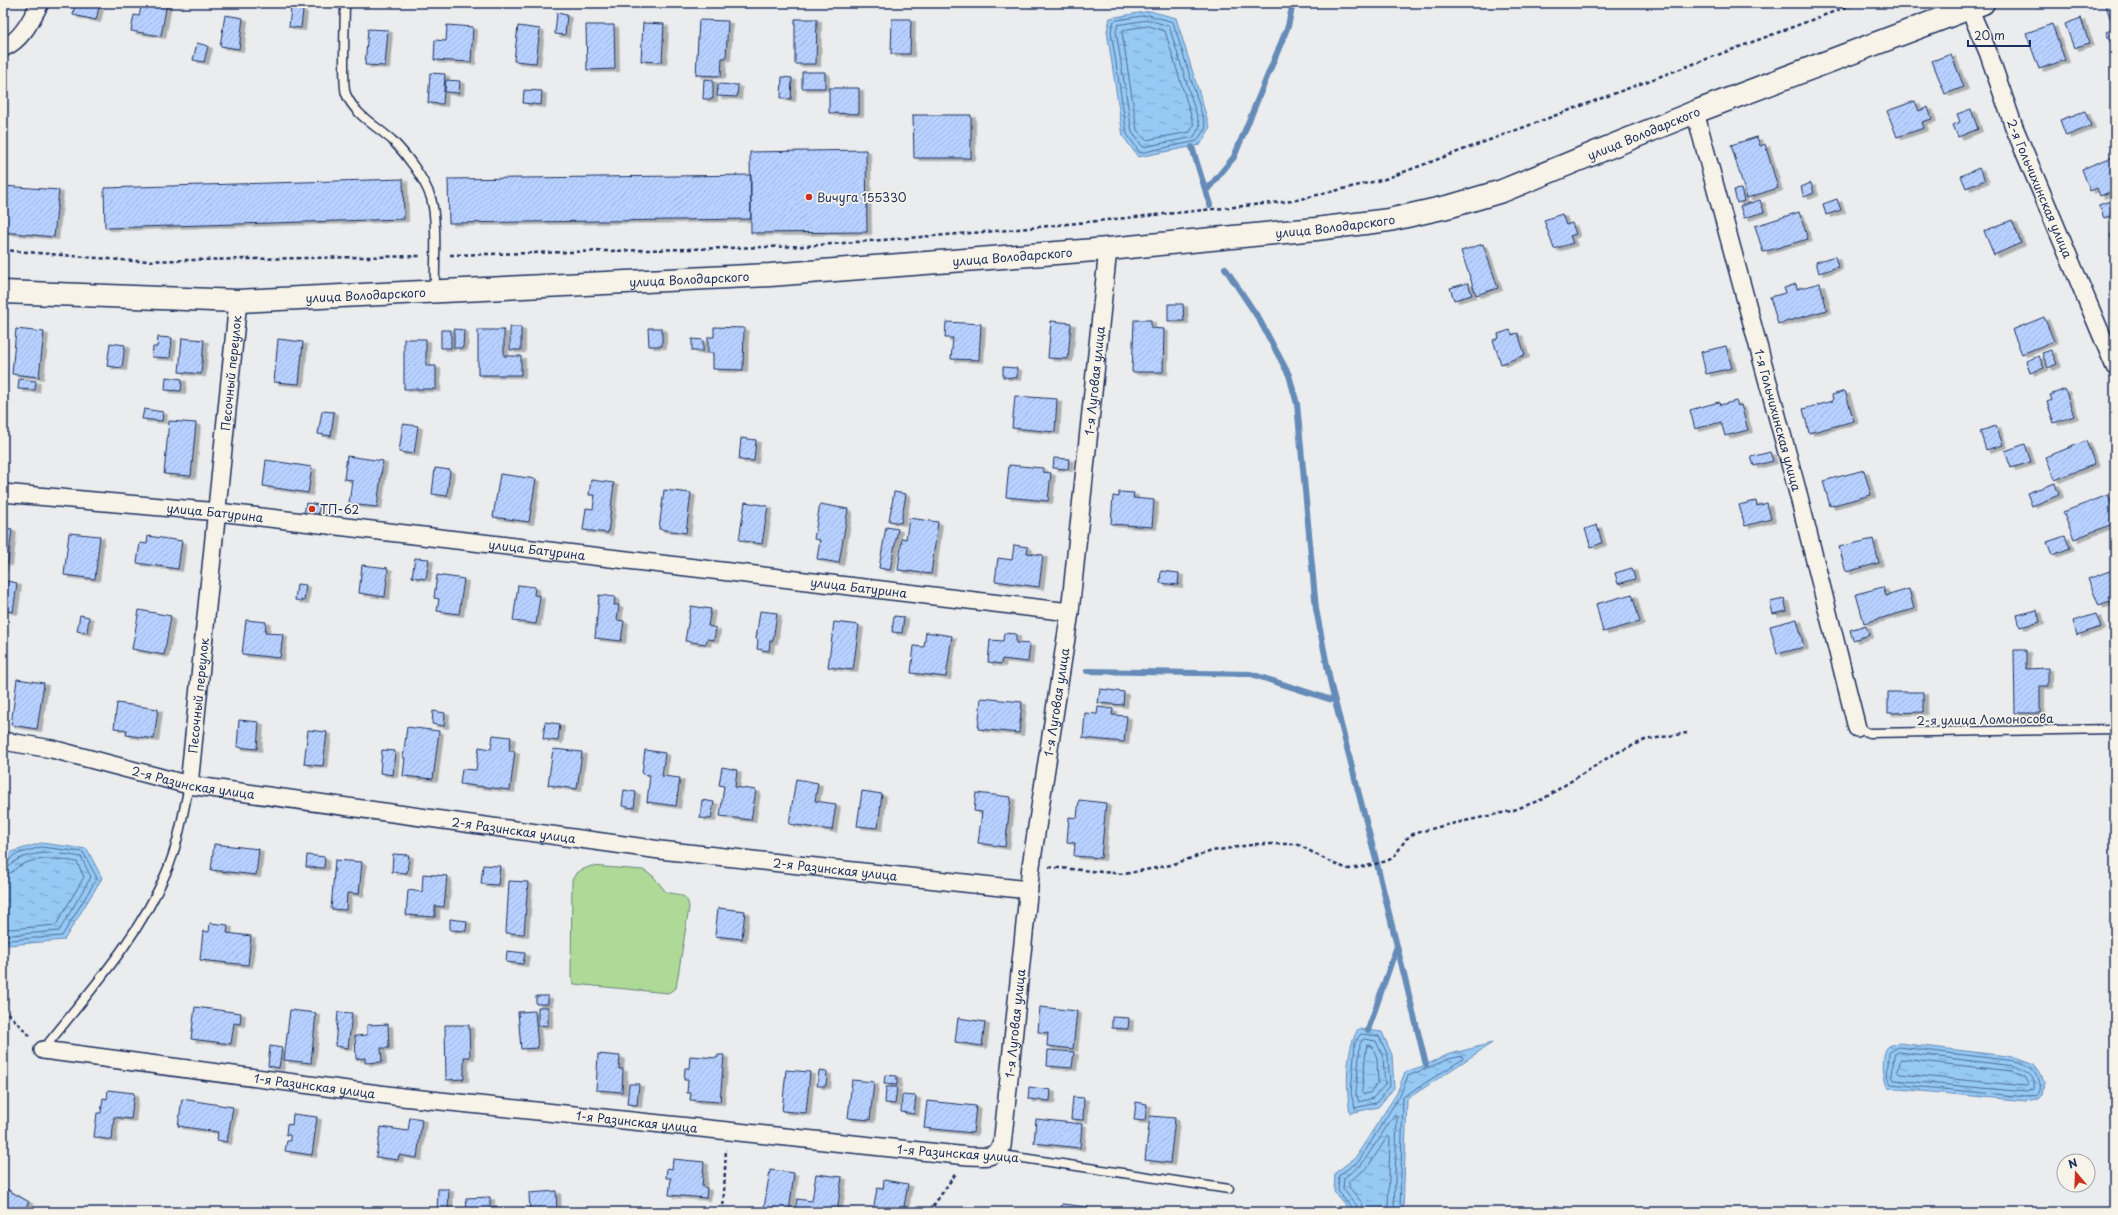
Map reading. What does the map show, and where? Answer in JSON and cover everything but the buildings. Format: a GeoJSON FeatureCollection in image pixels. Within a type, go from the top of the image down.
{"type":"FeatureCollection","features":[{"type":"Feature","properties":{"kind":"main road","name":"улица Володарского"},"geometry":{"type":"LineString","coordinates":[[3,292],[238,301],[770,275],[1108,249],[1316,229],[1389,220],[1451,206],[1502,191],[1695,112],[1976,6]]}},
{"type":"Feature","properties":{"kind":"street"},"geometry":{"type":"LineString","coordinates":[[3,48],[17,38],[29,25],[40,3]]}},
{"type":"Feature","properties":{"kind":"street","name":"2-я Гольчихинская улица"},"geometry":{"type":"LineString","coordinates":[[1976,6],[1988,52],[2014,127],[2115,367]]}},
{"type":"Feature","properties":{"kind":"street","name":"1-я Гольчихинская улица"},"geometry":{"type":"LineString","coordinates":[[1695,112],[1799,497],[1857,728]]}},
{"type":"Feature","properties":{"kind":"street","name":"1-я Луговая улица"},"geometry":{"type":"LineString","coordinates":[[996,1154],[1002,1146],[1030,890],[1031,866],[1070,612],[1108,249]]}},
{"type":"Feature","properties":{"kind":"street","name":"Песочный переулок"},"geometry":{"type":"LineString","coordinates":[[190,785],[238,301]]}},
{"type":"Feature","properties":{"kind":"street","name":"улица Батурина"},"geometry":{"type":"LineString","coordinates":[[3,493],[218,512],[1070,612]]}},
{"type":"Feature","properties":{"kind":"street","name":"2-я Разинская улица"},"geometry":{"type":"LineString","coordinates":[[3,740],[52,749],[190,785],[660,850],[1030,890]]}},
{"type":"Feature","properties":{"kind":"street","name":"1-я Разинская улица"},"geometry":{"type":"LineString","coordinates":[[43,1050],[402,1097],[968,1156],[988,1156],[996,1154]]}},
{"type":"Feature","properties":{"kind":"lane"},"geometry":{"type":"LineString","coordinates":[[345,3],[345,92],[356,111],[393,141],[421,178],[431,197],[433,208],[434,291]]}},
{"type":"Feature","properties":{"kind":"lane","name":"2-я улица Ломоносова"},"geometry":{"type":"LineString","coordinates":[[1857,728],[1869,733],[2115,730]]}},
{"type":"Feature","properties":{"kind":"lane","name":"Песочный переулок"},"geometry":{"type":"LineString","coordinates":[[43,1050],[100,977],[144,917],[167,872],[175,847],[190,785]]}},
{"type":"Feature","properties":{"kind":"lane","name":"1-я Разинская улица"},"geometry":{"type":"LineString","coordinates":[[996,1154],[1229,1189]]}},
{"type":"Feature","properties":{"kind":"path"},"geometry":{"type":"LineString","coordinates":[[3,250],[133,261],[434,256],[806,246],[1009,230],[1292,201],[1385,179],[1857,3]]}},
{"type":"Feature","properties":{"kind":"path"},"geometry":{"type":"LineString","coordinates":[[1031,866],[1124,874],[1171,865],[1212,851],[1257,844],[1297,844],[1334,864],[1349,869],[1367,866],[1387,861],[1394,857],[1406,839],[1413,834],[1511,811],[1544,799],[1612,755],[1645,740],[1687,732]]}},
{"type":"Feature","properties":{"kind":"path"},"geometry":{"type":"LineString","coordinates":[[3,1008],[43,1050]]}},
{"type":"Feature","properties":{"kind":"path"},"geometry":{"type":"LineString","coordinates":[[723,1212],[726,1130]]}},
{"type":"Feature","properties":{"kind":"path"},"geometry":{"type":"LineString","coordinates":[[929,1212],[968,1156]]}},
{"type":"Feature","properties":{"kind":"green space"},"geometry":{"type":"Polygon","coordinates":[[[591,866],[643,870],[653,876],[666,892],[684,897],[687,900],[689,908],[676,988],[668,993],[574,984],[571,977],[572,880],[577,872],[591,866]]]}},
{"type":"Feature","properties":{"kind":"water"},"geometry":{"type":"Polygon","coordinates":[[[1150,11],[1176,18],[1210,128],[1200,145],[1138,157],[1123,136],[1107,31],[1110,18],[1150,11]]]}},
{"type":"Feature","properties":{"kind":"water"},"geometry":{"type":"Polygon","coordinates":[[[41,843],[87,849],[102,878],[64,940],[8,945],[3,942],[3,862],[11,852],[41,843]]]}},
{"type":"Feature","properties":{"kind":"water"},"geometry":{"type":"Polygon","coordinates":[[[1358,1029],[1382,1032],[1392,1055],[1394,1088],[1378,1107],[1350,1113],[1347,1081],[1349,1059],[1354,1038],[1358,1029]]]}},
{"type":"Feature","properties":{"kind":"water"},"geometry":{"type":"Polygon","coordinates":[[[1492,1043],[1407,1099],[1403,1212],[1351,1212],[1334,1192],[1335,1173],[1355,1158],[1397,1093],[1405,1072],[1426,1065],[1447,1055],[1492,1043]]]}},
{"type":"Feature","properties":{"kind":"water"},"geometry":{"type":"Polygon","coordinates":[[[1898,1043],[2015,1057],[2034,1064],[2040,1072],[2044,1081],[2042,1094],[2037,1099],[2026,1101],[1888,1088],[1883,1067],[1884,1054],[1889,1046],[1898,1043]]]}},
{"type":"Feature","properties":{"kind":"waterway"},"geometry":{"type":"LineString","coordinates":[[1206,191],[1234,157],[1288,26],[1293,3]]}},
{"type":"Feature","properties":{"kind":"waterway"},"geometry":{"type":"LineString","coordinates":[[1192,147],[1210,205]]}},
{"type":"Feature","properties":{"kind":"waterway"},"geometry":{"type":"LineString","coordinates":[[1225,268],[1259,319],[1289,375],[1297,404],[1316,609],[1331,686],[1376,860],[1426,1065]]}},
{"type":"Feature","properties":{"kind":"waterway"},"geometry":{"type":"LineString","coordinates":[[1087,671],[1251,674],[1335,701]]}},
{"type":"Feature","properties":{"kind":"waterway"},"geometry":{"type":"LineString","coordinates":[[1368,1030],[1397,946]]}},
{"type":"Feature","properties":{"kind":"place","name":"Вичуга 155330"},"geometry":{"type":"Point","coordinates":[809,197]}},
{"type":"Feature","properties":{"kind":"place","name":"ТП-62"},"geometry":{"type":"Point","coordinates":[312,509]}}]}
